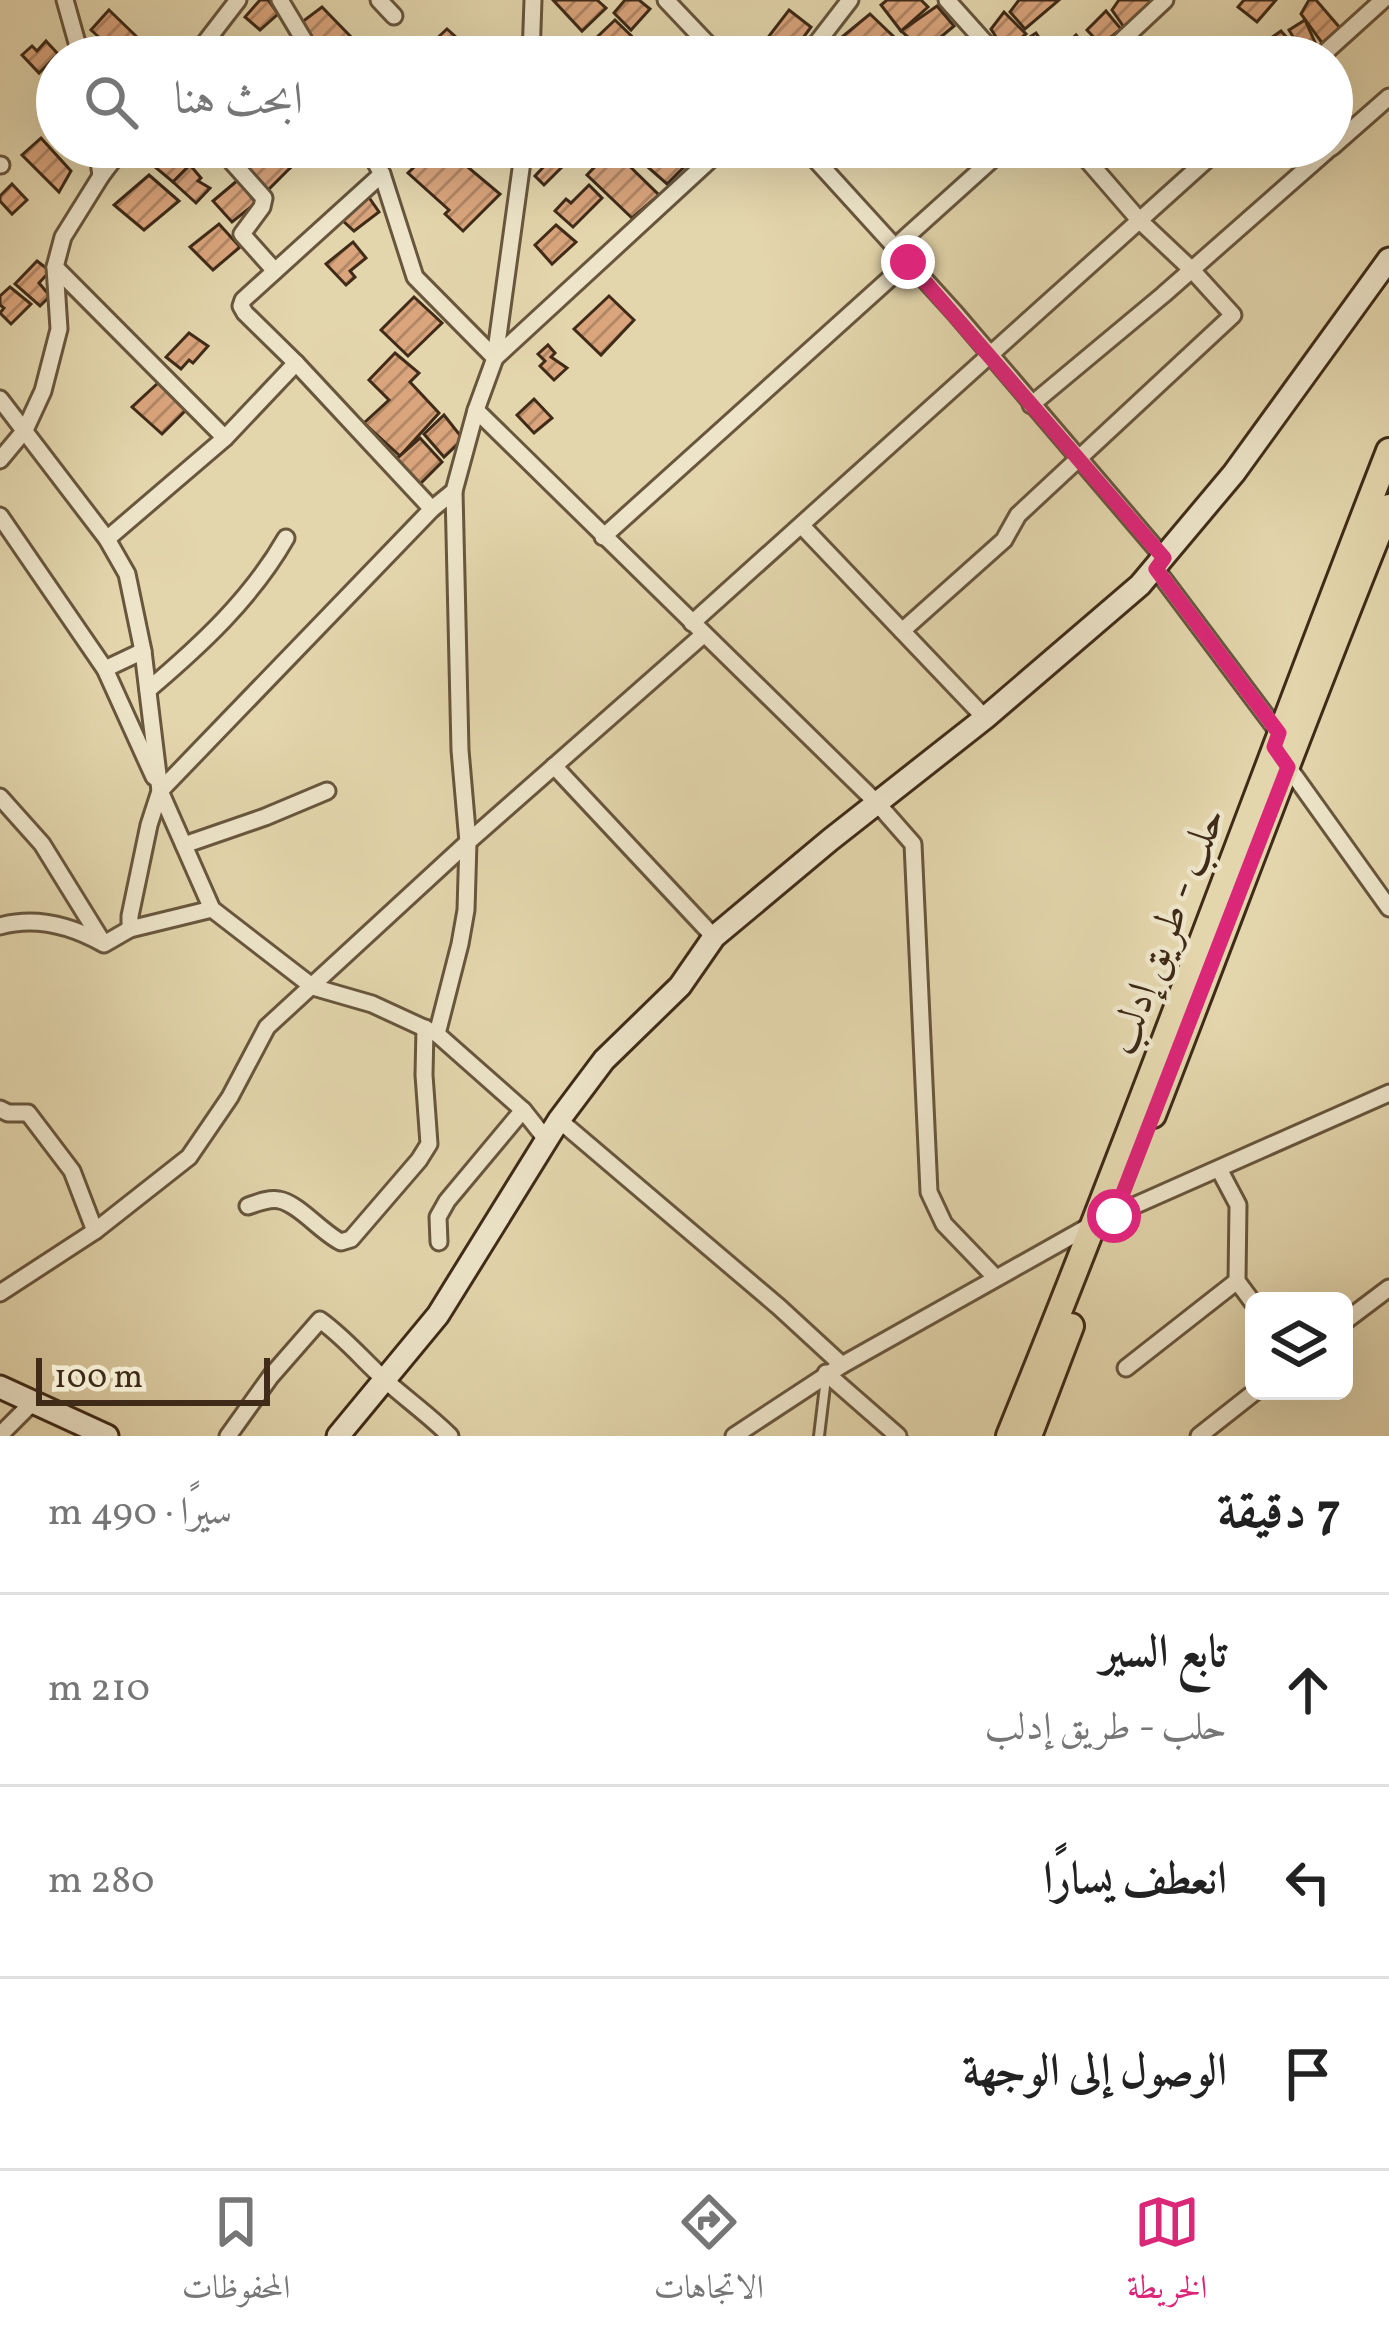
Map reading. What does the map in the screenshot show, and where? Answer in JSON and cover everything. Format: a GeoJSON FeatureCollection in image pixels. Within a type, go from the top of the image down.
{"type":"FeatureCollection","features":[{"type":"Feature","properties":{"kind":"main road","name":"حلب - طريق إدلب"},"geometry":{"type":"LineString","coordinates":[[1029,1436],[1103,1220],[1389,452]]}},
{"type":"Feature","properties":{"kind":"main road","name":"حلب - طريق إدلب"},"geometry":{"type":"LineString","coordinates":[[1281,749],[1310,699],[1389,507]]}},
{"type":"Feature","properties":{"kind":"main road","name":"حلب - طريق إدلب"},"geometry":{"type":"LineString","coordinates":[[1009,1436],[1103,1220]]}},
{"type":"Feature","properties":{"kind":"street"},"geometry":{"type":"LineString","coordinates":[[65,0],[75,36]]}},
{"type":"Feature","properties":{"kind":"street"},"geometry":{"type":"LineString","coordinates":[[210,36],[238,0]]}},
{"type":"Feature","properties":{"kind":"street"},"geometry":{"type":"LineString","coordinates":[[280,0],[301,36]]}},
{"type":"Feature","properties":{"kind":"street"},"geometry":{"type":"LineString","coordinates":[[379,0],[394,16]]}},
{"type":"Feature","properties":{"kind":"street"},"geometry":{"type":"LineString","coordinates":[[532,36],[533,0]]}},
{"type":"Feature","properties":{"kind":"street"},"geometry":{"type":"LineString","coordinates":[[666,0],[700,36]]}},
{"type":"Feature","properties":{"kind":"street"},"geometry":{"type":"LineString","coordinates":[[822,36],[850,0]]}},
{"type":"Feature","properties":{"kind":"street"},"geometry":{"type":"LineString","coordinates":[[947,0],[979,36]]}},
{"type":"Feature","properties":{"kind":"street"},"geometry":{"type":"LineString","coordinates":[[1126,36],[1165,0]]}},
{"type":"Feature","properties":{"kind":"street"},"geometry":{"type":"LineString","coordinates":[[1343,36],[1383,0]]}},
{"type":"Feature","properties":{"kind":"street"},"geometry":{"type":"LineString","coordinates":[[1353,129],[1389,97]]}},
{"type":"Feature","properties":{"kind":"street"},"geometry":{"type":"LineString","coordinates":[[100,168],[101,176]]}},
{"type":"Feature","properties":{"kind":"street"},"geometry":{"type":"LineString","coordinates":[[0,460],[25,430],[43,391],[59,329],[55,267],[63,237],[107,168]]}},
{"type":"Feature","properties":{"kind":"street"},"geometry":{"type":"LineString","coordinates":[[237,168],[264,198],[242,234],[275,271]]}},
{"type":"Feature","properties":{"kind":"street"},"geometry":{"type":"LineString","coordinates":[[379,168],[415,277],[495,358]]}},
{"type":"Feature","properties":{"kind":"street"},"geometry":{"type":"LineString","coordinates":[[248,1206],[280,1200],[327,1235],[341,1242],[351,1239],[429,1144],[424,1075],[431,1031],[460,944],[466,910],[468,842],[460,750],[454,491],[495,358],[521,168]]}},
{"type":"Feature","properties":{"kind":"street"},"geometry":{"type":"LineString","coordinates":[[495,358],[701,168]]}},
{"type":"Feature","properties":{"kind":"street"},"geometry":{"type":"LineString","coordinates":[[823,168],[991,356],[1160,563],[1389,908]]}},
{"type":"Feature","properties":{"kind":"street"},"geometry":{"type":"LineString","coordinates":[[895,247],[983,168]]}},
{"type":"Feature","properties":{"kind":"street"},"geometry":{"type":"LineString","coordinates":[[902,631],[1004,540],[1018,515],[1233,315],[1094,168]]}},
{"type":"Feature","properties":{"kind":"street"},"geometry":{"type":"LineString","coordinates":[[0,1293],[95,1231],[189,1157],[230,1097],[267,1027],[554,766],[802,526],[1198,168]]}},
{"type":"Feature","properties":{"kind":"street"},"geometry":{"type":"LineString","coordinates":[[1031,405],[1308,168]]}},
{"type":"Feature","properties":{"kind":"street"},"geometry":{"type":"LineString","coordinates":[[382,174],[241,306],[432,508]]}},
{"type":"Feature","properties":{"kind":"street"},"geometry":{"type":"LineString","coordinates":[[338,1436],[438,1315],[553,1129],[604,1060],[680,986],[713,937],[985,718],[1160,563],[1234,473],[1389,259]]}},
{"type":"Feature","properties":{"kind":"street"},"geometry":{"type":"LineString","coordinates":[[603,536],[908,262]]}},
{"type":"Feature","properties":{"kind":"street"},"geometry":{"type":"LineString","coordinates":[[55,267],[225,438]]}},
{"type":"Feature","properties":{"kind":"street"},"geometry":{"type":"LineString","coordinates":[[106,539],[225,438],[296,363]]}},
{"type":"Feature","properties":{"kind":"street"},"geometry":{"type":"LineString","coordinates":[[0,399],[127,574],[143,651],[160,791],[130,929]]}},
{"type":"Feature","properties":{"kind":"street"},"geometry":{"type":"LineString","coordinates":[[476,410],[877,803],[913,844],[929,1192],[944,1224],[996,1278]]}},
{"type":"Feature","properties":{"kind":"street"},"geometry":{"type":"LineString","coordinates":[[160,791],[432,508],[454,491]]}},
{"type":"Feature","properties":{"kind":"street"},"geometry":{"type":"LineString","coordinates":[[0,516],[105,669],[212,909],[313,987],[372,1004],[431,1031],[523,1110],[779,1307],[898,1436]]}},
{"type":"Feature","properties":{"kind":"street"},"geometry":{"type":"LineString","coordinates":[[802,526],[985,718]]}},
{"type":"Feature","properties":{"kind":"street"},"geometry":{"type":"LineString","coordinates":[[148,690],[232,613],[267,571],[286,538]]}},
{"type":"Feature","properties":{"kind":"street"},"geometry":{"type":"LineString","coordinates":[[105,669],[143,651]]}},
{"type":"Feature","properties":{"kind":"street"},"geometry":{"type":"LineString","coordinates":[[554,766],[713,937]]}},
{"type":"Feature","properties":{"kind":"street"},"geometry":{"type":"LineString","coordinates":[[184,845],[327,790]]}},
{"type":"Feature","properties":{"kind":"street"},"geometry":{"type":"LineString","coordinates":[[0,797],[42,844],[104,944]]}},
{"type":"Feature","properties":{"kind":"street"},"geometry":{"type":"LineString","coordinates":[[104,944],[130,929],[212,909]]}},
{"type":"Feature","properties":{"kind":"street"},"geometry":{"type":"LineString","coordinates":[[0,926],[38,922],[84,933],[104,944]]}},
{"type":"Feature","properties":{"kind":"street"},"geometry":{"type":"LineString","coordinates":[[734,1436],[834,1369],[1103,1220],[1389,1094]]}},
{"type":"Feature","properties":{"kind":"street"},"geometry":{"type":"LineString","coordinates":[[0,1109],[28,1113],[72,1171],[95,1231]]}},
{"type":"Feature","properties":{"kind":"street"},"geometry":{"type":"LineString","coordinates":[[440,1242],[438,1217],[447,1201],[523,1110]]}},
{"type":"Feature","properties":{"kind":"street"},"geometry":{"type":"LineString","coordinates":[[1219,1169],[1238,1205],[1237,1281],[1245,1292]]}},
{"type":"Feature","properties":{"kind":"street"},"geometry":{"type":"LineString","coordinates":[[1126,1368],[1237,1281]]}},
{"type":"Feature","properties":{"kind":"street"},"geometry":{"type":"LineString","coordinates":[[1353,1315],[1389,1288]]}},
{"type":"Feature","properties":{"kind":"street"},"geometry":{"type":"LineString","coordinates":[[228,1436],[320,1320],[450,1436]]}},
{"type":"Feature","properties":{"kind":"street"},"geometry":{"type":"LineString","coordinates":[[0,1387],[107,1436]]}},
{"type":"Feature","properties":{"kind":"street"},"geometry":{"type":"LineString","coordinates":[[1199,1436],[1245,1400]]}},
{"type":"Feature","properties":{"kind":"street"},"geometry":{"type":"LineString","coordinates":[[0,1435],[34,1401]]}},
{"type":"Feature","properties":{"kind":"lane"},"geometry":{"type":"LineString","coordinates":[[819,1436],[834,1369]]}},
{"type":"Feature","properties":{"kind":"building"},"geometry":{"type":"Polygon","coordinates":[[[260,0],[268,0],[278,14],[260,30],[245,17],[260,0]]]}},
{"type":"Feature","properties":{"kind":"building"},"geometry":{"type":"Polygon","coordinates":[[[553,0],[597,0],[606,8],[582,31],[553,0]]]}},
{"type":"Feature","properties":{"kind":"building"},"geometry":{"type":"Polygon","coordinates":[[[625,0],[639,0],[650,9],[631,30],[614,13],[625,0]]]}},
{"type":"Feature","properties":{"kind":"building"},"geometry":{"type":"Polygon","coordinates":[[[887,0],[921,0],[928,7],[901,31],[881,5],[887,0]]]}},
{"type":"Feature","properties":{"kind":"building"},"geometry":{"type":"Polygon","coordinates":[[[1019,0],[1059,0],[1025,29],[1010,12],[1019,0]]]}},
{"type":"Feature","properties":{"kind":"building"},"geometry":{"type":"Polygon","coordinates":[[[1119,0],[1154,4],[1126,30],[1112,10],[1119,0]]]}},
{"type":"Feature","properties":{"kind":"building"},"geometry":{"type":"Polygon","coordinates":[[[1244,0],[1276,0],[1257,22],[1238,7],[1244,0]]]}},
{"type":"Feature","properties":{"kind":"building"},"geometry":{"type":"Polygon","coordinates":[[[1309,0],[1316,0],[1341,29],[1332,36],[1317,36],[1301,14],[1309,0]]]}},
{"type":"Feature","properties":{"kind":"building"},"geometry":{"type":"Polygon","coordinates":[[[937,6],[954,26],[942,36],[907,36],[901,31],[937,6]]]}},
{"type":"Feature","properties":{"kind":"building"},"geometry":{"type":"Polygon","coordinates":[[[322,7],[350,36],[306,36],[298,25],[322,7]]]}},
{"type":"Feature","properties":{"kind":"building"},"geometry":{"type":"Polygon","coordinates":[[[109,10],[136,36],[98,36],[91,30],[109,10]]]}},
{"type":"Feature","properties":{"kind":"building"},"geometry":{"type":"Polygon","coordinates":[[[789,10],[811,27],[804,36],[769,36],[789,10]]]}},
{"type":"Feature","properties":{"kind":"building"},"geometry":{"type":"Polygon","coordinates":[[[1106,11],[1121,29],[1112,36],[1093,36],[1087,30],[1106,11]]]}},
{"type":"Feature","properties":{"kind":"building"},"geometry":{"type":"Polygon","coordinates":[[[1004,12],[1026,34],[995,36],[991,29],[1004,12]]]}},
{"type":"Feature","properties":{"kind":"building"},"geometry":{"type":"Polygon","coordinates":[[[870,14],[893,36],[843,36],[870,14]]]}},
{"type":"Feature","properties":{"kind":"building"},"geometry":{"type":"Polygon","coordinates":[[[615,20],[631,36],[598,36],[615,20]]]}},
{"type":"Feature","properties":{"kind":"building"},"geometry":{"type":"Polygon","coordinates":[[[1305,20],[1312,36],[1293,36],[1289,30],[1305,20]]]}},
{"type":"Feature","properties":{"kind":"building"},"geometry":{"type":"Polygon","coordinates":[[[32,46],[36,50],[36,70],[22,55],[32,46]]]}},
{"type":"Feature","properties":{"kind":"building"},"geometry":{"type":"Polygon","coordinates":[[[36,142],[36,168],[68,168],[71,171],[59,192],[22,155],[36,142]]]}},
{"type":"Feature","properties":{"kind":"building"},"geometry":{"type":"Polygon","coordinates":[[[156,168],[187,168],[173,182],[156,168]]]}},
{"type":"Feature","properties":{"kind":"building"},"geometry":{"type":"Polygon","coordinates":[[[193,168],[201,178],[198,181],[210,188],[196,203],[173,182],[193,168]]]}},
{"type":"Feature","properties":{"kind":"building"},"geometry":{"type":"Polygon","coordinates":[[[248,168],[290,168],[268,190],[248,168]]]}},
{"type":"Feature","properties":{"kind":"building"},"geometry":{"type":"Polygon","coordinates":[[[413,168],[469,168],[500,194],[463,231],[445,214],[449,210],[408,173],[413,168]]]}},
{"type":"Feature","properties":{"kind":"building"},"geometry":{"type":"Polygon","coordinates":[[[542,168],[561,168],[544,185],[535,176],[542,168]]]}},
{"type":"Feature","properties":{"kind":"building"},"geometry":{"type":"Polygon","coordinates":[[[594,168],[631,168],[659,195],[632,218],[587,175],[594,168]]]}},
{"type":"Feature","properties":{"kind":"building"},"geometry":{"type":"Polygon","coordinates":[[[649,168],[683,168],[667,184],[649,168]]]}},
{"type":"Feature","properties":{"kind":"building"},"geometry":{"type":"Polygon","coordinates":[[[149,175],[179,201],[144,230],[114,205],[149,175]]]}},
{"type":"Feature","properties":{"kind":"building"},"geometry":{"type":"Polygon","coordinates":[[[238,180],[256,203],[232,222],[213,201],[238,180]]]}},
{"type":"Feature","properties":{"kind":"building"},"geometry":{"type":"Polygon","coordinates":[[[12,184],[27,200],[12,214],[0,196],[12,184]]]}},
{"type":"Feature","properties":{"kind":"building"},"geometry":{"type":"Polygon","coordinates":[[[589,185],[602,198],[573,227],[555,211],[589,185]]]}},
{"type":"Feature","properties":{"kind":"building"},"geometry":{"type":"Polygon","coordinates":[[[368,196],[379,212],[354,231],[342,220],[368,196]]]}},
{"type":"Feature","properties":{"kind":"building"},"geometry":{"type":"Polygon","coordinates":[[[219,224],[240,247],[213,270],[190,247],[219,224]]]}},
{"type":"Feature","properties":{"kind":"building"},"geometry":{"type":"Polygon","coordinates":[[[556,225],[576,242],[552,264],[535,245],[556,225]]]}},
{"type":"Feature","properties":{"kind":"building"},"geometry":{"type":"Polygon","coordinates":[[[353,242],[366,258],[350,271],[355,277],[346,285],[326,264],[353,242]]]}},
{"type":"Feature","properties":{"kind":"building"},"geometry":{"type":"Polygon","coordinates":[[[37,261],[50,271],[39,283],[50,296],[40,306],[15,284],[37,261]]]}},
{"type":"Feature","properties":{"kind":"building"},"geometry":{"type":"Polygon","coordinates":[[[10,287],[31,304],[11,324],[0,313],[4,308],[0,296],[10,287]]]}},
{"type":"Feature","properties":{"kind":"building"},"geometry":{"type":"Polygon","coordinates":[[[609,296],[634,320],[601,355],[574,329],[609,296]]]}},
{"type":"Feature","properties":{"kind":"building"},"geometry":{"type":"Polygon","coordinates":[[[414,297],[442,323],[408,356],[381,330],[414,297]]]}},
{"type":"Feature","properties":{"kind":"building"},"geometry":{"type":"Polygon","coordinates":[[[189,333],[208,346],[181,369],[166,357],[189,333]]]}},
{"type":"Feature","properties":{"kind":"building"},"geometry":{"type":"Polygon","coordinates":[[[548,345],[555,353],[551,357],[567,368],[554,380],[540,366],[545,361],[538,354],[548,345]]]}},
{"type":"Feature","properties":{"kind":"building"},"geometry":{"type":"Polygon","coordinates":[[[395,353],[419,373],[410,382],[439,413],[400,456],[364,423],[389,400],[369,380],[395,353]]]}},
{"type":"Feature","properties":{"kind":"building"},"geometry":{"type":"Polygon","coordinates":[[[158,383],[187,409],[162,434],[132,407],[158,383]]]}},
{"type":"Feature","properties":{"kind":"building"},"geometry":{"type":"Polygon","coordinates":[[[534,399],[552,418],[534,433],[517,415],[534,399]]]}},
{"type":"Feature","properties":{"kind":"building"},"geometry":{"type":"Polygon","coordinates":[[[444,415],[463,439],[444,457],[424,434],[444,415]]]}},
{"type":"Feature","properties":{"kind":"building"},"geometry":{"type":"Polygon","coordinates":[[[420,438],[442,462],[419,485],[395,460],[420,438]]]}},
{"type":"Feature","properties":{"kind":"route"},"geometry":{"type":"LineString","coordinates":[[908,262],[1164,558],[1156,569],[1279,733],[1274,747],[1288,767],[1114,1216]]}}]}
